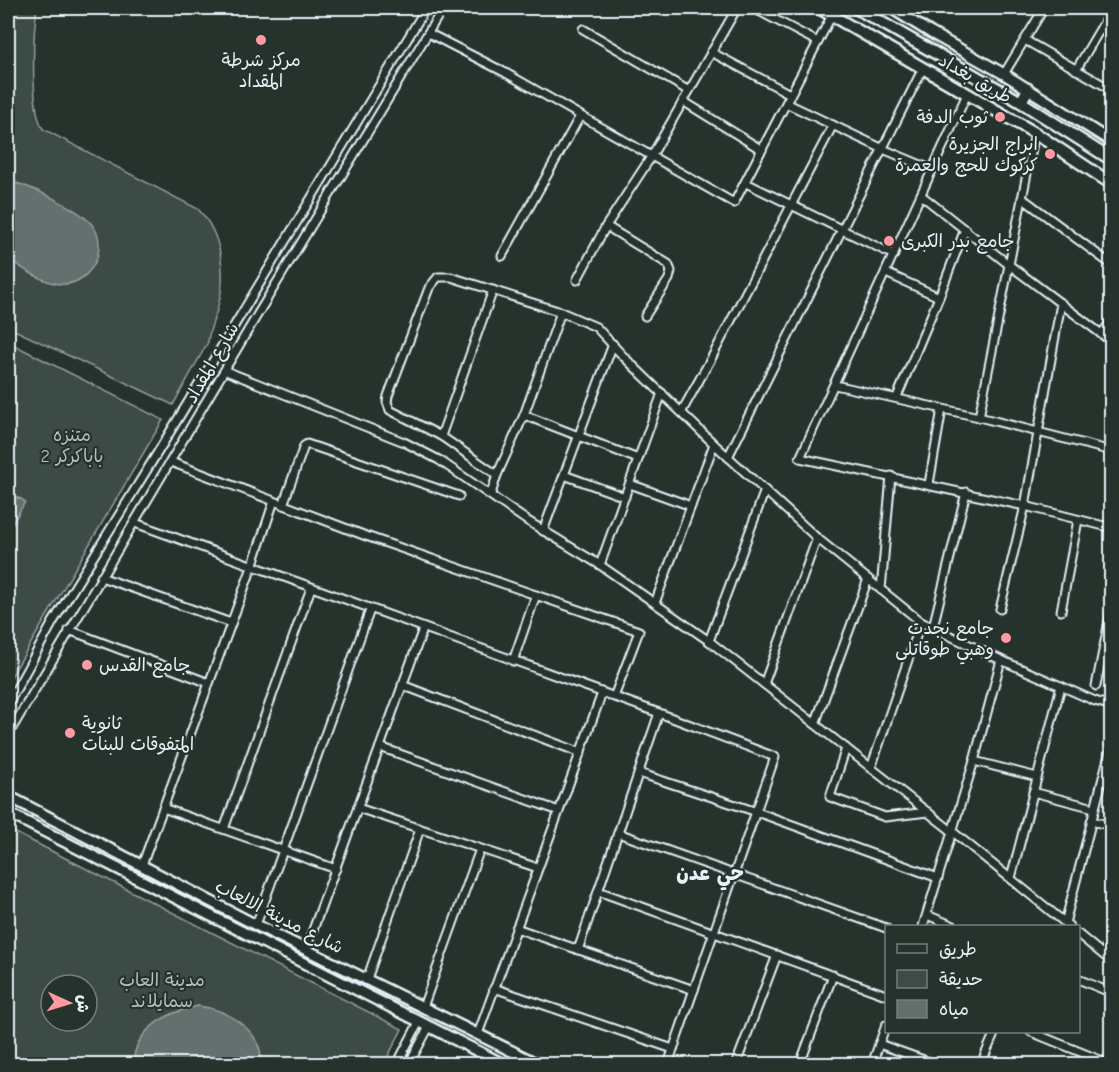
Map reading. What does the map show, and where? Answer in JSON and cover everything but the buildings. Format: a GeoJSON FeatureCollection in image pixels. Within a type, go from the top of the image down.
{"type":"FeatureCollection","features":[{"type":"Feature","properties":{"kind":"main road","name":"طريق بغداد"},"geometry":{"type":"LineString","coordinates":[[819,8],[1035,133],[1112,184]]}},
{"type":"Feature","properties":{"kind":"main road","name":"طريق بغداد"},"geometry":{"type":"LineString","coordinates":[[856,8],[1021,102],[1112,160]]}},
{"type":"Feature","properties":{"kind":"main road"},"geometry":{"type":"LineString","coordinates":[[891,8],[1002,73],[1112,142]]}},
{"type":"Feature","properties":{"kind":"main road"},"geometry":{"type":"LineString","coordinates":[[1021,102],[1028,89]]}},
{"type":"Feature","properties":{"kind":"main road","name":"شارع مدينة الالعاب"},"geometry":{"type":"LineString","coordinates":[[8,796],[256,925],[538,1065]]}},
{"type":"Feature","properties":{"kind":"main road","name":"شارع مدينة الالعاب"},"geometry":{"type":"LineString","coordinates":[[8,813],[503,1065]]}},
{"type":"Feature","properties":{"kind":"street","name":"شارع المقداد"},"geometry":{"type":"LineString","coordinates":[[8,704],[53,622],[426,8]]}},
{"type":"Feature","properties":{"kind":"street","name":"شارع المقداد"},"geometry":{"type":"LineString","coordinates":[[8,735],[250,327],[443,8]]}},
{"type":"Feature","properties":{"kind":"street"},"geometry":{"type":"LineString","coordinates":[[577,280],[606,226],[651,157],[737,8]]}},
{"type":"Feature","properties":{"kind":"street"},"geometry":{"type":"LineString","coordinates":[[753,8],[818,42]]}},
{"type":"Feature","properties":{"kind":"street"},"geometry":{"type":"LineString","coordinates":[[1002,73],[1044,8]]}},
{"type":"Feature","properties":{"kind":"street"},"geometry":{"type":"LineString","coordinates":[[1076,70],[1112,9]]}},
{"type":"Feature","properties":{"kind":"street"},"geometry":{"type":"LineString","coordinates":[[428,33],[504,72],[734,203],[832,15]]}},
{"type":"Feature","properties":{"kind":"street"},"geometry":{"type":"LineString","coordinates":[[1103,25],[1112,29]]}},
{"type":"Feature","properties":{"kind":"street"},"geometry":{"type":"LineString","coordinates":[[583,29],[689,91]]}},
{"type":"Feature","properties":{"kind":"street"},"geometry":{"type":"LineString","coordinates":[[1025,40],[1112,90]]}},
{"type":"Feature","properties":{"kind":"street"},"geometry":{"type":"LineString","coordinates":[[711,52],[790,94]]}},
{"type":"Feature","properties":{"kind":"street"},"geometry":{"type":"LineString","coordinates":[[728,457],[923,68]]}},
{"type":"Feature","properties":{"kind":"street"},"geometry":{"type":"LineString","coordinates":[[967,94],[800,458],[966,492],[1112,528]]}},
{"type":"Feature","properties":{"kind":"street"},"geometry":{"type":"LineString","coordinates":[[683,101],[762,150]]}},
{"type":"Feature","properties":{"kind":"street"},"geometry":{"type":"LineString","coordinates":[[786,103],[933,170]]}},
{"type":"Feature","properties":{"kind":"street"},"geometry":{"type":"LineString","coordinates":[[502,256],[580,116]]}},
{"type":"Feature","properties":{"kind":"street"},"geometry":{"type":"LineString","coordinates":[[682,411],[833,125]]}},
{"type":"Feature","properties":{"kind":"street"},"geometry":{"type":"LineString","coordinates":[[979,417],[1035,133]]}},
{"type":"Feature","properties":{"kind":"street"},"geometry":{"type":"LineString","coordinates":[[746,183],[894,255]]}},
{"type":"Feature","properties":{"kind":"street"},"geometry":{"type":"LineString","coordinates":[[921,195],[1112,342]]}},
{"type":"Feature","properties":{"kind":"street"},"geometry":{"type":"LineString","coordinates":[[1022,198],[1112,265]]}},
{"type":"Feature","properties":{"kind":"street"},"geometry":{"type":"LineString","coordinates":[[606,226],[668,264],[671,271],[669,279],[645,316]]}},
{"type":"Feature","properties":{"kind":"street"},"geometry":{"type":"LineString","coordinates":[[897,397],[965,230]]}},
{"type":"Feature","properties":{"kind":"street"},"geometry":{"type":"LineString","coordinates":[[886,273],[939,297]]}},
{"type":"Feature","properties":{"kind":"street"},"geometry":{"type":"LineString","coordinates":[[497,475],[441,436],[390,410],[387,402],[433,282],[438,277],[451,277],[493,290],[561,312],[596,327],[714,444],[817,538],[921,622],[1001,660],[1095,701],[1112,706]]}},
{"type":"Feature","properties":{"kind":"street"},"geometry":{"type":"LineString","coordinates":[[441,436],[493,290]]}},
{"type":"Feature","properties":{"kind":"street"},"geometry":{"type":"LineString","coordinates":[[1000,609],[1025,506],[1061,303]]}},
{"type":"Feature","properties":{"kind":"street"},"geometry":{"type":"LineString","coordinates":[[491,494],[524,415],[561,312]]}},
{"type":"Feature","properties":{"kind":"street"},"geometry":{"type":"LineString","coordinates":[[1101,334],[1112,321]]}},
{"type":"Feature","properties":{"kind":"street"},"geometry":{"type":"LineString","coordinates":[[236,322],[250,327]]}},
{"type":"Feature","properties":{"kind":"street"},"geometry":{"type":"LineString","coordinates":[[543,531],[613,344]]}},
{"type":"Feature","properties":{"kind":"street"},"geometry":{"type":"LineString","coordinates":[[225,370],[404,442],[439,460],[543,531],[600,565],[709,641],[928,812],[1067,925],[1094,808],[1112,743]]}},
{"type":"Feature","properties":{"kind":"street"},"geometry":{"type":"LineString","coordinates":[[835,385],[897,397],[1112,451]]}},
{"type":"Feature","properties":{"kind":"street"},"geometry":{"type":"LineString","coordinates":[[600,565],[662,393]]}},
{"type":"Feature","properties":{"kind":"street"},"geometry":{"type":"LineString","coordinates":[[929,484],[942,410]]}},
{"type":"Feature","properties":{"kind":"street"},"geometry":{"type":"LineString","coordinates":[[524,415],[638,459]]}},
{"type":"Feature","properties":{"kind":"street"},"geometry":{"type":"LineString","coordinates":[[283,505],[304,446],[307,444],[459,496]]}},
{"type":"Feature","properties":{"kind":"street"},"geometry":{"type":"LineString","coordinates":[[655,603],[714,444]]}},
{"type":"Feature","properties":{"kind":"street"},"geometry":{"type":"LineString","coordinates":[[171,462],[366,536],[639,631],[614,697]]}},
{"type":"Feature","properties":{"kind":"street"},"geometry":{"type":"LineString","coordinates":[[564,475],[625,497]]}},
{"type":"Feature","properties":{"kind":"street"},"geometry":{"type":"LineString","coordinates":[[882,590],[891,476]]}},
{"type":"Feature","properties":{"kind":"street"},"geometry":{"type":"LineString","coordinates":[[630,484],[691,506]]}},
{"type":"Feature","properties":{"kind":"street"},"geometry":{"type":"LineString","coordinates":[[709,641],[765,490]]}},
{"type":"Feature","properties":{"kind":"street"},"geometry":{"type":"LineString","coordinates":[[933,627],[966,492]]}},
{"type":"Feature","properties":{"kind":"street"},"geometry":{"type":"LineString","coordinates":[[142,865],[252,567],[274,501]]}},
{"type":"Feature","properties":{"kind":"street"},"geometry":{"type":"LineString","coordinates":[[1061,611],[1078,520]]}},
{"type":"Feature","properties":{"kind":"street"},"geometry":{"type":"LineString","coordinates":[[135,523],[370,610],[660,713],[775,757],[668,1065]]}},
{"type":"Feature","properties":{"kind":"street"},"geometry":{"type":"LineString","coordinates":[[764,684],[817,538]]}},
{"type":"Feature","properties":{"kind":"street"},"geometry":{"type":"LineString","coordinates":[[101,577],[231,623]]}},
{"type":"Feature","properties":{"kind":"street"},"geometry":{"type":"LineString","coordinates":[[815,724],[868,579]]}},
{"type":"Feature","properties":{"kind":"street"},"geometry":{"type":"LineString","coordinates":[[224,829],[311,588]]}},
{"type":"Feature","properties":{"kind":"street"},"geometry":{"type":"LineString","coordinates":[[513,661],[536,595]]}},
{"type":"Feature","properties":{"kind":"street"},"geometry":{"type":"LineString","coordinates":[[1096,686],[1112,606]]}},
{"type":"Feature","properties":{"kind":"street"},"geometry":{"type":"LineString","coordinates":[[256,925],[370,610]]}},
{"type":"Feature","properties":{"kind":"street"},"geometry":{"type":"LineString","coordinates":[[871,768],[921,622]]}},
{"type":"Feature","properties":{"kind":"street"},"geometry":{"type":"LineString","coordinates":[[306,949],[423,629]]}},
{"type":"Feature","properties":{"kind":"street"},"geometry":{"type":"LineString","coordinates":[[69,630],[209,683]]}},
{"type":"Feature","properties":{"kind":"street"},"geometry":{"type":"LineString","coordinates":[[924,925],[974,761],[1001,660]]}},
{"type":"Feature","properties":{"kind":"street"},"geometry":{"type":"LineString","coordinates":[[402,685],[580,753]]}},
{"type":"Feature","properties":{"kind":"street"},"geometry":{"type":"LineString","coordinates":[[1011,878],[1061,686]]}},
{"type":"Feature","properties":{"kind":"street"},"geometry":{"type":"LineString","coordinates":[[478,1034],[602,693]]}},
{"type":"Feature","properties":{"kind":"street"},"geometry":{"type":"LineString","coordinates":[[578,950],[660,713]]}},
{"type":"Feature","properties":{"kind":"street"},"geometry":{"type":"LineString","coordinates":[[380,747],[559,811]]}},
{"type":"Feature","properties":{"kind":"street"},"geometry":{"type":"LineString","coordinates":[[846,748],[830,797],[885,817],[928,812]]}},
{"type":"Feature","properties":{"kind":"street"},"geometry":{"type":"LineString","coordinates":[[974,761],[1037,777]]}},
{"type":"Feature","properties":{"kind":"street"},"geometry":{"type":"LineString","coordinates":[[639,773],[757,812],[938,878]]}},
{"type":"Feature","properties":{"kind":"street"},"geometry":{"type":"LineString","coordinates":[[1033,792],[1094,808]]}},
{"type":"Feature","properties":{"kind":"street"},"geometry":{"type":"LineString","coordinates":[[164,808],[336,868]]}},
{"type":"Feature","properties":{"kind":"street"},"geometry":{"type":"LineString","coordinates":[[358,808],[538,868]]}},
{"type":"Feature","properties":{"kind":"street"},"geometry":{"type":"LineString","coordinates":[[1091,821],[1112,826]]}},
{"type":"Feature","properties":{"kind":"street"},"geometry":{"type":"LineString","coordinates":[[367,979],[420,829]]}},
{"type":"Feature","properties":{"kind":"street"},"geometry":{"type":"LineString","coordinates":[[618,833],[885,928]]}},
{"type":"Feature","properties":{"kind":"street"},"geometry":{"type":"LineString","coordinates":[[423,1007],[480,849]]}},
{"type":"Feature","properties":{"kind":"street"},"geometry":{"type":"LineString","coordinates":[[598,891],[885,995]]}},
{"type":"Feature","properties":{"kind":"street"},"geometry":{"type":"LineString","coordinates":[[927,915],[950,925]]}},
{"type":"Feature","properties":{"kind":"street"},"geometry":{"type":"LineString","coordinates":[[516,928],[694,990]]}},
{"type":"Feature","properties":{"kind":"street"},"geometry":{"type":"LineString","coordinates":[[1080,936],[1112,962]]}},
{"type":"Feature","properties":{"kind":"street"},"geometry":{"type":"LineString","coordinates":[[736,1065],[777,955]]}},
{"type":"Feature","properties":{"kind":"street"},"geometry":{"type":"LineString","coordinates":[[800,1065],[833,975]]}},
{"type":"Feature","properties":{"kind":"street"},"geometry":{"type":"LineString","coordinates":[[1080,980],[1112,993]]}},
{"type":"Feature","properties":{"kind":"street"},"geometry":{"type":"LineString","coordinates":[[494,987],[673,1049]]}},
{"type":"Feature","properties":{"kind":"street"},"geometry":{"type":"LineString","coordinates":[[397,1065],[419,1022]]}},
{"type":"Feature","properties":{"kind":"street"},"geometry":{"type":"LineString","coordinates":[[409,1065],[429,1027]]}},
{"type":"Feature","properties":{"kind":"street"},"geometry":{"type":"LineString","coordinates":[[872,1065],[885,1028]]}},
{"type":"Feature","properties":{"kind":"street"},"geometry":{"type":"LineString","coordinates":[[981,1065],[995,1033]]}},
{"type":"Feature","properties":{"kind":"street"},"geometry":{"type":"LineString","coordinates":[[1033,1033],[1110,1065]]}},
{"type":"Feature","properties":{"kind":"street"},"geometry":{"type":"LineString","coordinates":[[879,1044],[935,1065]]}},
{"type":"Feature","properties":{"kind":"green space"},"geometry":{"type":"Polygon","coordinates":[[[8,8],[37,8],[34,34],[34,88],[43,129],[198,209],[213,230],[222,268],[221,294],[208,342],[173,405],[8,327],[8,8]]]}},
{"type":"Feature","properties":{"kind":"green space","name":"متنزه باباكركر 2"},"geometry":{"type":"Polygon","coordinates":[[[8,342],[163,420],[8,682],[8,342]]]}},
{"type":"Feature","properties":{"kind":"green space","name":"مدينة العاب سمايلاند"},"geometry":{"type":"Polygon","coordinates":[[[8,829],[402,1029],[384,1064],[8,1064],[8,829]]]}},
{"type":"Feature","properties":{"kind":"water"},"geometry":{"type":"Polygon","coordinates":[[[8,181],[42,193],[68,207],[80,214],[95,229],[99,248],[93,266],[87,274],[71,283],[54,283],[33,274],[8,258],[8,181]]]}},
{"type":"Feature","properties":{"kind":"water"},"geometry":{"type":"Polygon","coordinates":[[[8,495],[25,502],[11,526],[8,545],[8,495]]]}},
{"type":"Feature","properties":{"kind":"water"},"geometry":{"type":"Polygon","coordinates":[[[198,1006],[220,1012],[242,1024],[256,1041],[261,1064],[143,1064],[134,1057],[142,1037],[157,1022],[177,1012],[198,1006]]]}},
{"type":"Feature","properties":{"kind":"place","name":"مركز شرطة المقداد"},"geometry":{"type":"Point","coordinates":[261,40]}},
{"type":"Feature","properties":{"kind":"place","name":"ثوب الدفة"},"geometry":{"type":"Point","coordinates":[1000,117]}},
{"type":"Feature","properties":{"kind":"place","name":"ابراج الجزيرة كركوك للحج والعمرة"},"geometry":{"type":"Point","coordinates":[1050,154]}},
{"type":"Feature","properties":{"kind":"place","name":"جامع بدر الكبرى"},"geometry":{"type":"Point","coordinates":[889,241]}},
{"type":"Feature","properties":{"kind":"place","name":"جامع نجدت وهبي طوقاتلى"},"geometry":{"type":"Point","coordinates":[1006,638]}},
{"type":"Feature","properties":{"kind":"place","name":"جامع القدس"},"geometry":{"type":"Point","coordinates":[87,665]}},
{"type":"Feature","properties":{"kind":"place","name":"ثانوية المتفوقات للبنات"},"geometry":{"type":"Point","coordinates":[70,733]}},
{"type":"Feature","properties":{"kind":"district","name":"حي عدن"},"geometry":{"type":"Point","coordinates":[710,873]}}]}
